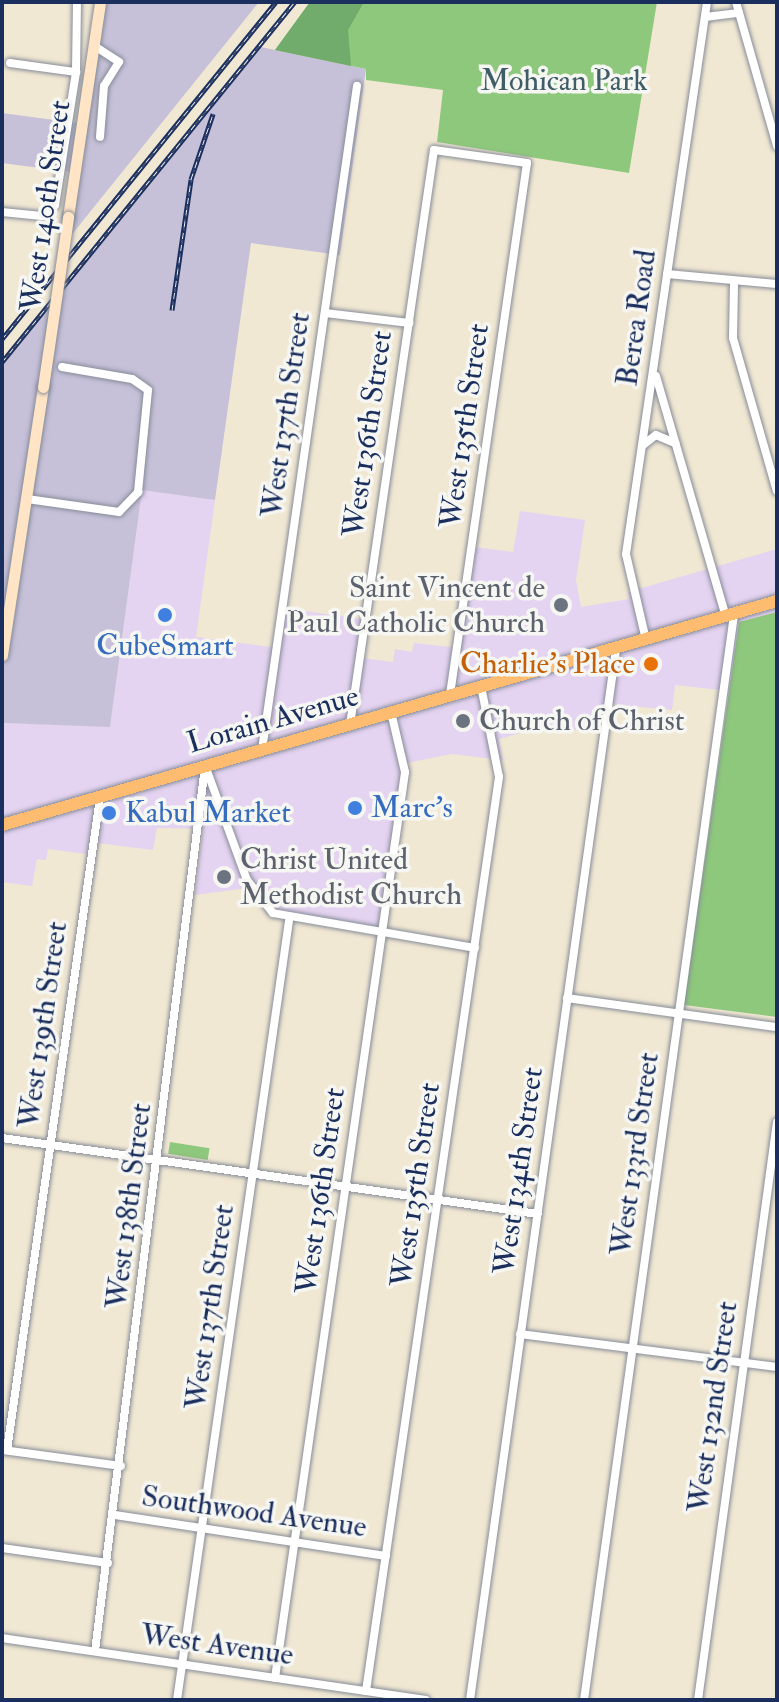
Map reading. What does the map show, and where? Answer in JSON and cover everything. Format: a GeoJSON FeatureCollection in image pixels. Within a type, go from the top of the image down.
{"type":"FeatureCollection","features":[{"type":"Feature","properties":{"kind":"main road","name":"West 140th Street"},"geometry":{"type":"LineString","coordinates":[[2,655],[100,2]]}},
{"type":"Feature","properties":{"kind":"main road","name":"Lorain Avenue"},"geometry":{"type":"LineString","coordinates":[[2,825],[777,604]]}},
{"type":"Feature","properties":{"kind":"street"},"geometry":{"type":"LineString","coordinates":[[2,212],[42,216],[55,205],[76,72],[77,2]]}},
{"type":"Feature","properties":{"kind":"street","name":"Berea Road"},"geometry":{"type":"LineString","coordinates":[[646,640],[626,569],[707,2]]}},
{"type":"Feature","properties":{"kind":"street"},"geometry":{"type":"LineString","coordinates":[[736,2],[777,146]]}},
{"type":"Feature","properties":{"kind":"street"},"geometry":{"type":"LineString","coordinates":[[705,17],[739,13]]}},
{"type":"Feature","properties":{"kind":"street"},"geometry":{"type":"LineString","coordinates":[[93,45],[119,62],[104,86],[100,137]]}},
{"type":"Feature","properties":{"kind":"street"},"geometry":{"type":"LineString","coordinates":[[10,63],[76,72]]}},
{"type":"Feature","properties":{"kind":"street","name":"West 137th Street"},"geometry":{"type":"LineString","coordinates":[[262,750],[357,86]]}},
{"type":"Feature","properties":{"kind":"street","name":"West 135th Street"},"geometry":{"type":"LineString","coordinates":[[434,150],[527,163],[450,695]]}},
{"type":"Feature","properties":{"kind":"street","name":"West 136th Street"},"geometry":{"type":"LineString","coordinates":[[350,725],[434,150]]}},
{"type":"Feature","properties":{"kind":"street"},"geometry":{"type":"LineString","coordinates":[[667,274],[734,285],[777,284]]}},
{"type":"Feature","properties":{"kind":"street"},"geometry":{"type":"LineString","coordinates":[[734,285],[733,338],[777,491]]}},
{"type":"Feature","properties":{"kind":"street"},"geometry":{"type":"LineString","coordinates":[[325,313],[409,323]]}},
{"type":"Feature","properties":{"kind":"street"},"geometry":{"type":"LineString","coordinates":[[27,499],[119,512],[138,492],[148,390],[132,379],[62,367]]}},
{"type":"Feature","properties":{"kind":"street","name":"West 133rd Street"},"geometry":{"type":"LineString","coordinates":[[584,1700],[730,616],[654,371]]}},
{"type":"Feature","properties":{"kind":"street"},"geometry":{"type":"LineString","coordinates":[[642,446],[656,435],[675,444]]}},
{"type":"Feature","properties":{"kind":"street","name":"West 134th Street"},"geometry":{"type":"LineString","coordinates":[[470,1700],[616,649]]}},
{"type":"Feature","properties":{"kind":"street","name":"West 135th Street"},"geometry":{"type":"LineString","coordinates":[[366,1691],[500,758],[481,686]]}},
{"type":"Feature","properties":{"kind":"street","name":"West 136th Street"},"geometry":{"type":"LineString","coordinates":[[275,1678],[405,772],[391,712]]}},
{"type":"Feature","properties":{"kind":"street"},"geometry":{"type":"LineString","coordinates":[[205,766],[247,880],[261,902],[289,921],[475,948]]}},
{"type":"Feature","properties":{"kind":"street","name":"West 138th Street"},"geometry":{"type":"LineString","coordinates":[[95,1651],[115,1515],[205,766]]}},
{"type":"Feature","properties":{"kind":"street","name":"West 139th Street"},"geometry":{"type":"LineString","coordinates":[[5,1450],[100,797]]}},
{"type":"Feature","properties":{"kind":"street","name":"West 137th Street"},"geometry":{"type":"LineString","coordinates":[[177,1700],[289,921]]}},
{"type":"Feature","properties":{"kind":"street"},"geometry":{"type":"LineString","coordinates":[[567,998],[777,1027]]}},
{"type":"Feature","properties":{"kind":"street","name":"West 132nd Street"},"geometry":{"type":"LineString","coordinates":[[698,1700],[777,1122]]}},
{"type":"Feature","properties":{"kind":"street"},"geometry":{"type":"LineString","coordinates":[[2,1138],[538,1214]]}},
{"type":"Feature","properties":{"kind":"street"},"geometry":{"type":"LineString","coordinates":[[520,1334],[777,1367]]}},
{"type":"Feature","properties":{"kind":"street"},"geometry":{"type":"LineString","coordinates":[[5,1450],[121,1466]]}},
{"type":"Feature","properties":{"kind":"street","name":"Southwood Avenue"},"geometry":{"type":"LineString","coordinates":[[115,1515],[386,1556]]}},
{"type":"Feature","properties":{"kind":"street"},"geometry":{"type":"LineString","coordinates":[[2,1548],[108,1563]]}},
{"type":"Feature","properties":{"kind":"street","name":"West Avenue"},"geometry":{"type":"LineString","coordinates":[[2,1638],[425,1700]]}},
{"type":"Feature","properties":{"kind":"shaded area"},"geometry":{"type":"Polygon","coordinates":[[[103,2],[259,2],[61,248],[70,172],[2,163],[2,113],[84,124],[103,2]]]}},
{"type":"Feature","properties":{"kind":"shaded area"},"geometry":{"type":"Polygon","coordinates":[[[261,47],[366,69],[340,255],[251,243],[215,500],[142,490],[110,727],[4,723],[2,731],[2,364],[261,47]]]}},
{"type":"Feature","properties":{"kind":"shaded area"},"geometry":{"type":"Polygon","coordinates":[[[142,489],[215,500],[196,637],[279,648],[285,608],[368,620],[362,658],[393,662],[395,649],[412,652],[414,643],[459,648],[474,547],[513,552],[520,511],[585,520],[576,580],[581,607],[629,599],[628,592],[777,549],[777,612],[739,622],[729,691],[675,685],[672,710],[611,704],[606,734],[546,726],[499,739],[503,760],[451,754],[403,764],[380,930],[275,911],[255,887],[195,895],[203,829],[157,828],[153,850],[97,843],[94,855],[48,849],[46,860],[37,859],[32,886],[2,882],[3,723],[110,726],[142,489]]]}},
{"type":"Feature","properties":{"kind":"green space","name":"Mohican Park"},"geometry":{"type":"Polygon","coordinates":[[[310,2],[657,2],[629,173],[437,142],[443,90],[366,80],[366,69],[275,50],[310,2]]]}},
{"type":"Feature","properties":{"kind":"green space"},"geometry":{"type":"Polygon","coordinates":[[[310,2],[364,2],[348,30],[351,66],[275,50],[310,2]]]}},
{"type":"Feature","properties":{"kind":"green space"},"geometry":{"type":"Polygon","coordinates":[[[777,612],[777,1017],[684,1005],[739,622],[777,612]]]}},
{"type":"Feature","properties":{"kind":"green space"},"geometry":{"type":"Polygon","coordinates":[[[170,1142],[210,1148],[208,1160],[168,1154],[170,1142]]]}},
{"type":"Feature","properties":{"kind":"railway"},"geometry":{"type":"LineString","coordinates":[[2,339],[276,2]]}},
{"type":"Feature","properties":{"kind":"railway"},"geometry":{"type":"LineString","coordinates":[[2,362],[295,2]]}},
{"type":"Feature","properties":{"kind":"railway"},"geometry":{"type":"LineString","coordinates":[[172,310],[191,179],[213,114]]}},
{"type":"Feature","properties":{"kind":"place","name":"Saint Vincent de Paul Catholic Church"},"geometry":{"type":"Point","coordinates":[561,605]}},
{"type":"Feature","properties":{"kind":"place","name":"CubeSmart"},"geometry":{"type":"Point","coordinates":[165,615]}},
{"type":"Feature","properties":{"kind":"place","name":"Charlie's Place"},"geometry":{"type":"Point","coordinates":[651,664]}},
{"type":"Feature","properties":{"kind":"place","name":"Church of Christ"},"geometry":{"type":"Point","coordinates":[463,721]}},
{"type":"Feature","properties":{"kind":"place","name":"Marc's"},"geometry":{"type":"Point","coordinates":[355,808]}},
{"type":"Feature","properties":{"kind":"place","name":"Kabul Market"},"geometry":{"type":"Point","coordinates":[109,813]}},
{"type":"Feature","properties":{"kind":"place","name":"Christ United Methodist Church"},"geometry":{"type":"Point","coordinates":[224,877]}}]}
